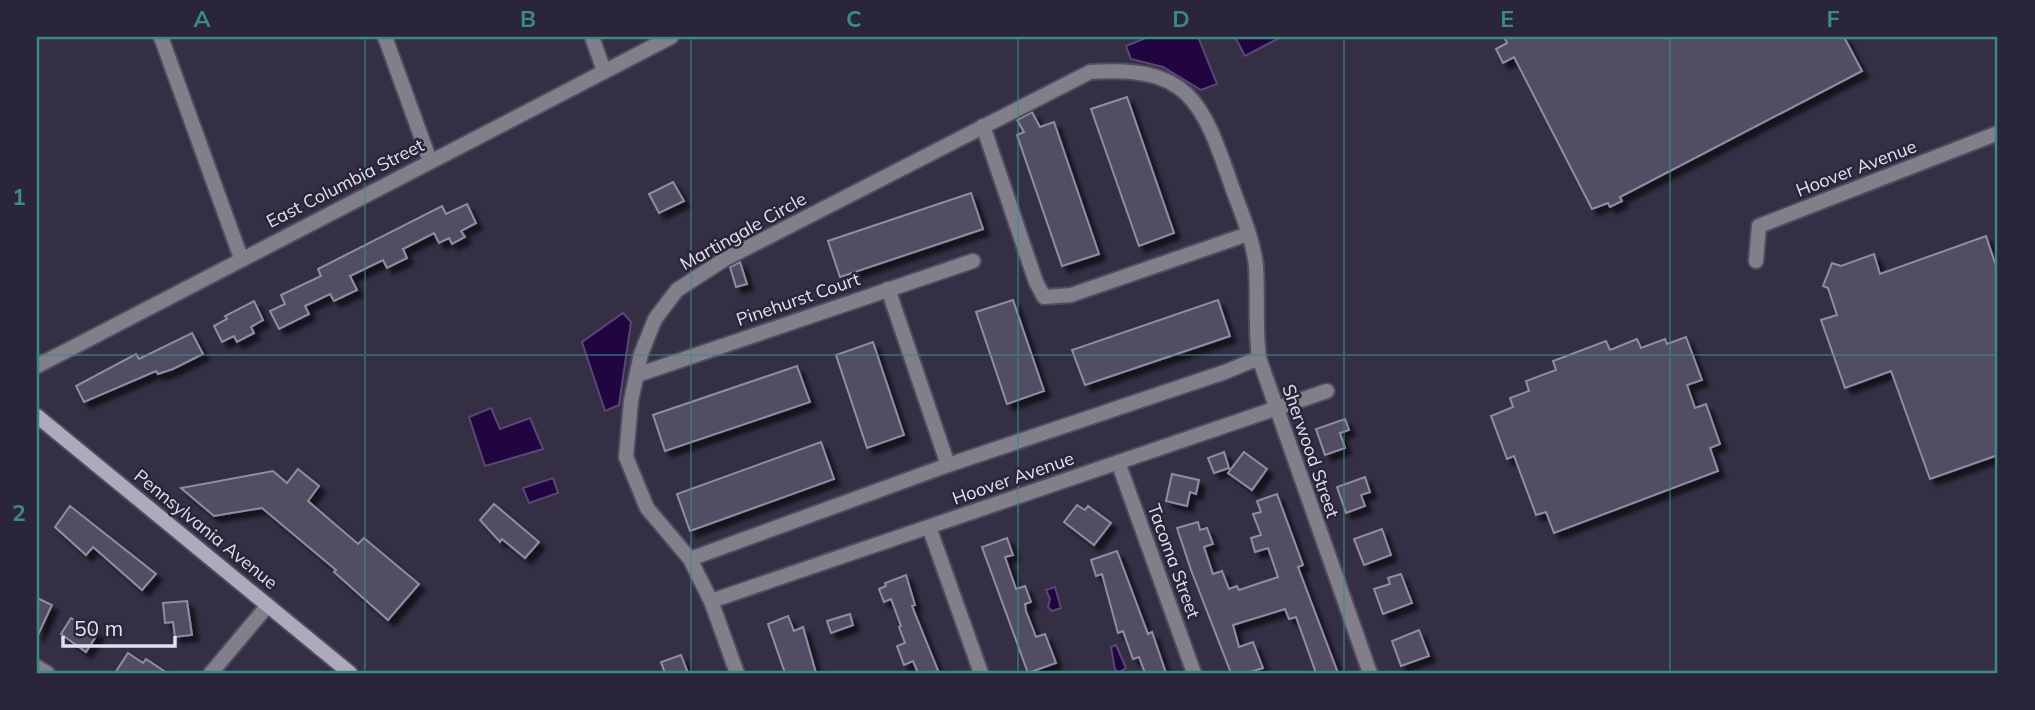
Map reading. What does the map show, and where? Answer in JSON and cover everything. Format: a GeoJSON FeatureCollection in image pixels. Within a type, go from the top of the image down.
{"type":"FeatureCollection","features":[{"type":"Feature","properties":{"kind":"street"},"geometry":{"type":"LineString","coordinates":[[162,37],[241,258]]}},
{"type":"Feature","properties":{"kind":"street"},"geometry":{"type":"LineString","coordinates":[[385,37],[430,161]]}},
{"type":"Feature","properties":{"kind":"street"},"geometry":{"type":"LineString","coordinates":[[592,37],[604,71]]}},
{"type":"Feature","properties":{"kind":"street","name":"East Columbia Street"},"geometry":{"type":"LineString","coordinates":[[37,366],[671,37]]}},
{"type":"Feature","properties":{"kind":"street","name":"Martingale Circle"},"geometry":{"type":"LineString","coordinates":[[737,673],[711,601],[690,559],[647,508],[626,457],[626,430],[641,354],[655,319],[677,290],[698,275],[1090,72],[1130,69],[1170,81],[1188,94],[1203,113],[1214,135],[1248,234]]}},
{"type":"Feature","properties":{"kind":"street"},"geometry":{"type":"LineString","coordinates":[[984,126],[1036,282],[1044,297],[1071,295],[1248,234]]}},
{"type":"Feature","properties":{"kind":"street","name":"Hoover Avenue"},"geometry":{"type":"LineString","coordinates":[[1756,261],[1759,226],[1998,133]]}},
{"type":"Feature","properties":{"kind":"street","name":"Sherwood Street"},"geometry":{"type":"LineString","coordinates":[[1248,234],[1256,266],[1255,323],[1259,358],[1274,409],[1370,673]]}},
{"type":"Feature","properties":{"kind":"street","name":"Pinehurst Court"},"geometry":{"type":"LineString","coordinates":[[637,375],[973,261]]}},
{"type":"Feature","properties":{"kind":"street"},"geometry":{"type":"LineString","coordinates":[[888,289],[948,465]]}},
{"type":"Feature","properties":{"kind":"street","name":"Hoover Avenue"},"geometry":{"type":"LineString","coordinates":[[690,559],[948,465],[1225,372],[1259,358]]}},
{"type":"Feature","properties":{"kind":"street","name":"Hoover Avenue"},"geometry":{"type":"LineString","coordinates":[[711,601],[1326,391]]}},
{"type":"Feature","properties":{"kind":"street","name":"Pennsylvania Avenue"},"geometry":{"type":"LineString","coordinates":[[37,416],[350,673]]}},
{"type":"Feature","properties":{"kind":"street","name":"Tacoma Street"},"geometry":{"type":"LineString","coordinates":[[1118,462],[1194,673]]}},
{"type":"Feature","properties":{"kind":"street"},"geometry":{"type":"LineString","coordinates":[[929,527],[981,673]]}},
{"type":"Feature","properties":{"kind":"street"},"geometry":{"type":"LineString","coordinates":[[212,673],[268,605]]}},
{"type":"Feature","properties":{"kind":"street"},"geometry":{"type":"LineString","coordinates":[[37,667],[47,673]]}},
{"type":"Feature","properties":{"kind":"shaded area"},"geometry":{"type":"Polygon","coordinates":[[[1148,37],[1198,37],[1217,84],[1201,90],[1163,67],[1131,59],[1126,46],[1148,37]]]}},
{"type":"Feature","properties":{"kind":"shaded area"},"geometry":{"type":"Polygon","coordinates":[[[1235,37],[1281,37],[1245,56],[1235,37]]]}},
{"type":"Feature","properties":{"kind":"shaded area"},"geometry":{"type":"Polygon","coordinates":[[[623,313],[631,322],[619,405],[605,411],[582,342],[623,313]]]}},
{"type":"Feature","properties":{"kind":"shaded area"},"geometry":{"type":"Polygon","coordinates":[[[491,408],[500,429],[530,418],[543,449],[485,466],[469,417],[491,408]]]}},
{"type":"Feature","properties":{"kind":"shaded area"},"geometry":{"type":"Polygon","coordinates":[[[553,478],[558,493],[529,503],[523,488],[553,478]]]}},
{"type":"Feature","properties":{"kind":"shaded area"},"geometry":{"type":"Polygon","coordinates":[[[1055,587],[1061,608],[1052,611],[1048,607],[1050,599],[1046,590],[1055,587]]]}},
{"type":"Feature","properties":{"kind":"shaded area"},"geometry":{"type":"Polygon","coordinates":[[[1116,645],[1126,668],[1119,672],[1115,670],[1111,647],[1116,645]]]}},
{"type":"Feature","properties":{"kind":"building"},"geometry":{"type":"Polygon","coordinates":[[[1504,37],[1844,37],[1862,71],[1620,197],[1622,201],[1610,207],[1608,203],[1592,209],[1514,57],[1503,63],[1496,49],[1507,43],[1504,37]]]}},
{"type":"Feature","properties":{"kind":"building"},"geometry":{"type":"Polygon","coordinates":[[[1127,97],[1174,233],[1139,246],[1091,109],[1127,97]]]}},
{"type":"Feature","properties":{"kind":"building"},"geometry":{"type":"Polygon","coordinates":[[[1032,112],[1040,127],[1054,122],[1099,254],[1062,266],[1017,135],[1024,132],[1017,120],[1032,112]]]}},
{"type":"Feature","properties":{"kind":"building"},"geometry":{"type":"Polygon","coordinates":[[[673,182],[684,201],[659,213],[649,194],[673,182]]]}},
{"type":"Feature","properties":{"kind":"building"},"geometry":{"type":"Polygon","coordinates":[[[971,193],[983,229],[840,277],[828,241],[971,193]]]}},
{"type":"Feature","properties":{"kind":"building"},"geometry":{"type":"Polygon","coordinates":[[[467,204],[476,223],[461,231],[465,237],[452,244],[449,238],[439,243],[434,233],[403,249],[407,258],[387,268],[383,260],[350,276],[357,290],[334,301],[330,294],[305,306],[309,314],[279,329],[270,311],[285,304],[281,295],[321,276],[318,269],[442,206],[446,214],[467,204]]]}},
{"type":"Feature","properties":{"kind":"building"},"geometry":{"type":"Polygon","coordinates":[[[1986,236],[1998,272],[1998,455],[1930,479],[1891,371],[1845,388],[1821,320],[1837,315],[1828,288],[1823,286],[1832,263],[1841,266],[1874,254],[1880,274],[1986,236]]]}},
{"type":"Feature","properties":{"kind":"building"},"geometry":{"type":"Polygon","coordinates":[[[740,262],[747,284],[736,287],[730,267],[740,262]]]}},
{"type":"Feature","properties":{"kind":"building"},"geometry":{"type":"Polygon","coordinates":[[[1013,300],[1044,391],[1007,404],[976,312],[1013,300]]]}},
{"type":"Feature","properties":{"kind":"building"},"geometry":{"type":"Polygon","coordinates":[[[1218,300],[1230,336],[1085,385],[1072,350],[1218,300]]]}},
{"type":"Feature","properties":{"kind":"building"},"geometry":{"type":"Polygon","coordinates":[[[254,301],[263,320],[251,327],[254,333],[237,342],[234,336],[222,342],[214,326],[227,319],[225,316],[254,301]]]}},
{"type":"Feature","properties":{"kind":"building"},"geometry":{"type":"Polygon","coordinates":[[[192,333],[203,354],[173,369],[158,374],[156,371],[84,402],[76,386],[136,354],[139,359],[192,333]]]}},
{"type":"Feature","properties":{"kind":"building"},"geometry":{"type":"Polygon","coordinates":[[[1686,337],[1702,380],[1687,385],[1695,408],[1706,404],[1720,444],[1710,448],[1718,471],[1554,533],[1546,512],[1536,515],[1514,456],[1507,459],[1491,416],[1513,407],[1510,398],[1529,391],[1526,381],[1556,370],[1553,361],[1606,341],[1610,350],[1637,339],[1641,348],[1665,339],[1667,344],[1686,337]]]}},
{"type":"Feature","properties":{"kind":"building"},"geometry":{"type":"Polygon","coordinates":[[[873,342],[904,435],[867,448],[836,355],[873,342]]]}},
{"type":"Feature","properties":{"kind":"building"},"geometry":{"type":"Polygon","coordinates":[[[797,366],[810,402],[665,451],[653,415],[797,366]]]}},
{"type":"Feature","properties":{"kind":"building"},"geometry":{"type":"Polygon","coordinates":[[[1345,419],[1349,430],[1340,433],[1345,448],[1325,455],[1316,429],[1345,419]]]}},
{"type":"Feature","properties":{"kind":"building"},"geometry":{"type":"Polygon","coordinates":[[[821,442],[834,479],[690,531],[677,494],[821,442]]]}},
{"type":"Feature","properties":{"kind":"building"},"geometry":{"type":"Polygon","coordinates":[[[1224,452],[1229,468],[1214,473],[1208,458],[1224,452]]]}},
{"type":"Feature","properties":{"kind":"building"},"geometry":{"type":"Polygon","coordinates":[[[1244,452],[1267,469],[1252,490],[1228,473],[1244,452]]]}},
{"type":"Feature","properties":{"kind":"building"},"geometry":{"type":"Polygon","coordinates":[[[298,469],[319,486],[308,501],[358,544],[364,538],[419,584],[388,620],[334,572],[336,570],[262,508],[214,516],[181,488],[273,471],[287,483],[298,469]]]}},
{"type":"Feature","properties":{"kind":"building"},"geometry":{"type":"Polygon","coordinates":[[[1172,474],[1199,480],[1196,494],[1190,492],[1187,506],[1166,501],[1172,474]]]}},
{"type":"Feature","properties":{"kind":"building"},"geometry":{"type":"Polygon","coordinates":[[[1365,477],[1370,492],[1361,495],[1365,506],[1346,513],[1337,487],[1365,477]]]}},
{"type":"Feature","properties":{"kind":"building"},"geometry":{"type":"Polygon","coordinates":[[[1277,494],[1303,565],[1298,567],[1338,673],[1316,673],[1296,617],[1289,619],[1285,609],[1233,625],[1239,647],[1253,642],[1263,668],[1247,673],[1231,673],[1191,570],[1177,528],[1198,522],[1200,530],[1207,528],[1213,544],[1204,547],[1213,574],[1222,571],[1229,589],[1237,586],[1239,590],[1278,577],[1268,548],[1255,552],[1251,538],[1261,535],[1253,514],[1261,512],[1257,501],[1277,494]]]}},
{"type":"Feature","properties":{"kind":"building"},"geometry":{"type":"Polygon","coordinates":[[[494,504],[539,542],[525,558],[502,539],[500,542],[480,520],[494,504]]]}},
{"type":"Feature","properties":{"kind":"building"},"geometry":{"type":"Polygon","coordinates":[[[1077,505],[1085,510],[1088,506],[1111,523],[1094,545],[1064,522],[1077,505]]]}},
{"type":"Feature","properties":{"kind":"building"},"geometry":{"type":"Polygon","coordinates":[[[70,506],[156,574],[142,590],[93,547],[86,555],[55,527],[70,506]]]}},
{"type":"Feature","properties":{"kind":"building"},"geometry":{"type":"Polygon","coordinates":[[[1382,529],[1391,555],[1364,565],[1354,539],[1382,529]]]}},
{"type":"Feature","properties":{"kind":"building"},"geometry":{"type":"Polygon","coordinates":[[[1007,538],[1013,555],[1005,557],[1016,589],[1025,586],[1031,602],[1025,604],[1026,611],[1036,637],[1045,634],[1056,663],[1028,673],[982,547],[1007,538]]]}},
{"type":"Feature","properties":{"kind":"building"},"geometry":{"type":"Polygon","coordinates":[[[1117,551],[1148,634],[1152,632],[1166,673],[1145,673],[1139,657],[1133,659],[1123,631],[1118,633],[1102,574],[1096,576],[1091,560],[1117,551]]]}},
{"type":"Feature","properties":{"kind":"building"},"geometry":{"type":"Polygon","coordinates":[[[1401,574],[1412,603],[1383,614],[1374,589],[1390,584],[1388,578],[1401,574]]]}},
{"type":"Feature","properties":{"kind":"building"},"geometry":{"type":"Polygon","coordinates":[[[906,575],[915,605],[912,606],[939,673],[918,673],[913,661],[904,665],[897,646],[905,643],[899,627],[901,626],[891,599],[884,602],[879,589],[886,586],[885,583],[906,575]]]}},
{"type":"Feature","properties":{"kind":"building"},"geometry":{"type":"Polygon","coordinates":[[[37,598],[52,605],[37,637],[37,598]]]}},
{"type":"Feature","properties":{"kind":"building"},"geometry":{"type":"Polygon","coordinates":[[[187,601],[192,635],[175,637],[173,622],[165,623],[163,603],[187,601]]]}},
{"type":"Feature","properties":{"kind":"building"},"geometry":{"type":"Polygon","coordinates":[[[850,614],[853,625],[831,633],[827,621],[850,614]]]}},
{"type":"Feature","properties":{"kind":"building"},"geometry":{"type":"Polygon","coordinates":[[[788,616],[794,631],[803,627],[816,673],[785,673],[768,624],[788,616]]]}},
{"type":"Feature","properties":{"kind":"building"},"geometry":{"type":"Polygon","coordinates":[[[71,618],[98,633],[86,652],[61,634],[71,618]]]}},
{"type":"Feature","properties":{"kind":"building"},"geometry":{"type":"Polygon","coordinates":[[[1419,630],[1429,656],[1401,666],[1392,641],[1419,630]]]}},
{"type":"Feature","properties":{"kind":"building"},"geometry":{"type":"Polygon","coordinates":[[[128,653],[143,663],[146,659],[167,673],[115,673],[128,653]]]}},
{"type":"Feature","properties":{"kind":"building"},"geometry":{"type":"Polygon","coordinates":[[[681,655],[688,673],[665,673],[661,662],[681,655]]]}}]}
